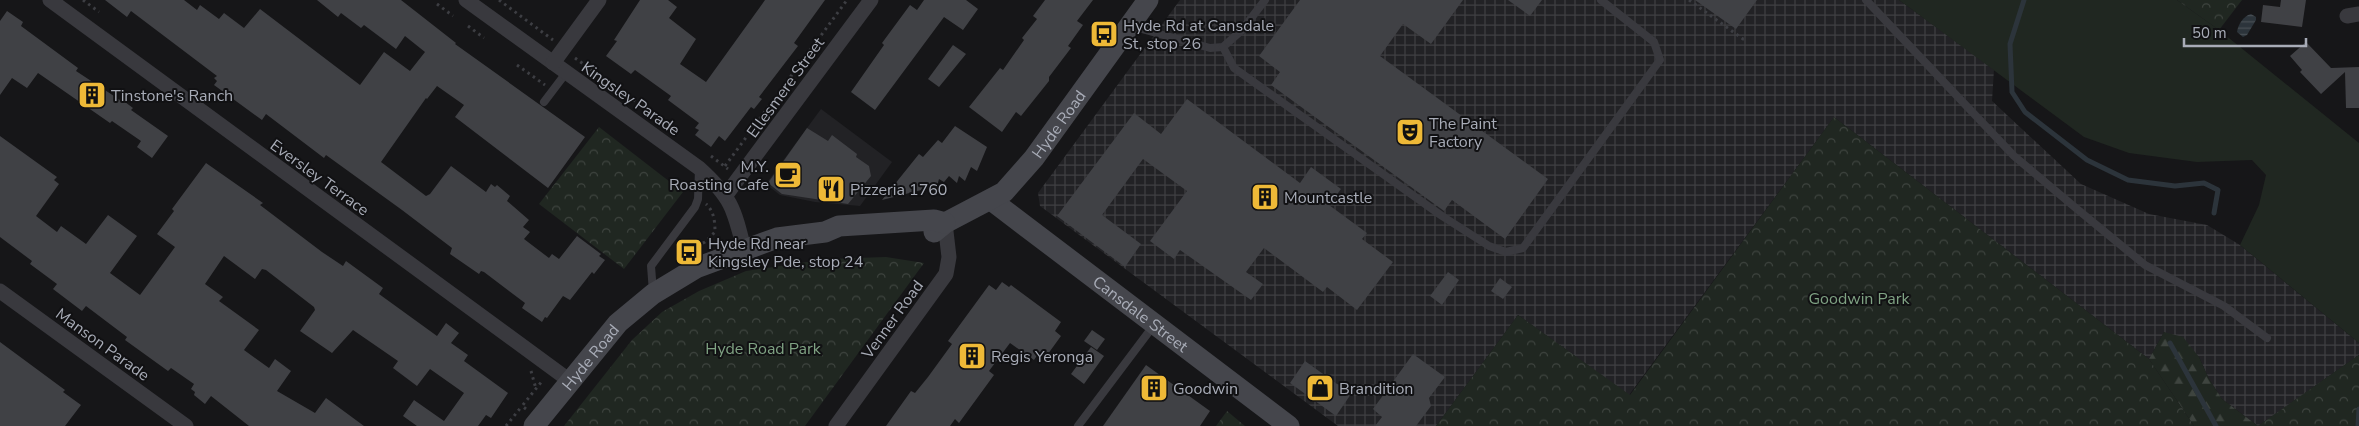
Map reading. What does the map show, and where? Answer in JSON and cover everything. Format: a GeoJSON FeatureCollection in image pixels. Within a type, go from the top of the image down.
{"type":"FeatureCollection","features":[{"type":"Feature","properties":{"kind":"street","name":"Eversley Terrace"},"geometry":{"type":"LineString","coordinates":[[50,0],[570,381]]}},
{"type":"Feature","properties":{"kind":"street","name":"Kingsley Parade"},"geometry":{"type":"LineString","coordinates":[[466,0],[700,168],[726,195],[736,217],[744,248]]}},
{"type":"Feature","properties":{"kind":"street"},"geometry":{"type":"LineString","coordinates":[[553,63],[599,0]]}},
{"type":"Feature","properties":{"kind":"street","name":"Ellesmere Street"},"geometry":{"type":"LineString","coordinates":[[726,195],[871,0]]}},
{"type":"Feature","properties":{"kind":"street","name":"Hyde Road"},"geometry":{"type":"LineString","coordinates":[[531,418],[570,381],[618,323],[653,294],[696,268],[744,248],[777,238],[825,232],[842,238],[909,237],[935,232],[945,223],[1004,192],[1034,158],[1148,0]]}},
{"type":"Feature","properties":{"kind":"street","name":"Cansdale Street"},"geometry":{"type":"LineString","coordinates":[[991,200],[1289,426]]}},
{"type":"Feature","properties":{"kind":"street","name":"Venner Road"},"geometry":{"type":"LineString","coordinates":[[836,426],[946,274],[949,257],[945,223]]}},
{"type":"Feature","properties":{"kind":"street","name":"Manson Parade"},"geometry":{"type":"LineString","coordinates":[[0,291],[186,426]]}},
{"type":"Feature","properties":{"kind":"lane"},"geometry":{"type":"LineString","coordinates":[[1129,25],[1210,48],[1223,47],[1242,30],[1265,0]]}},
{"type":"Feature","properties":{"kind":"lane"},"geometry":{"type":"LineString","coordinates":[[1223,47],[1234,68],[1242,74],[1442,216],[1489,246],[1506,252],[1523,248],[1660,60],[1654,42],[1601,0]]}},
{"type":"Feature","properties":{"kind":"lane"},"geometry":{"type":"LineString","coordinates":[[1866,0],[2014,156],[2145,266],[2224,306],[2267,338]]}},
{"type":"Feature","properties":{"kind":"lane"},"geometry":{"type":"LineString","coordinates":[[544,102],[566,73]]}},
{"type":"Feature","properties":{"kind":"lane"},"geometry":{"type":"LineString","coordinates":[[653,294],[651,266],[695,206],[698,199],[700,168]]}},
{"type":"Feature","properties":{"kind":"lane"},"geometry":{"type":"LineString","coordinates":[[1078,426],[1155,324]]}},
{"type":"Feature","properties":{"kind":"path"},"geometry":{"type":"LineString","coordinates":[[84,0],[99,12]]}},
{"type":"Feature","properties":{"kind":"path"},"geometry":{"type":"LineString","coordinates":[[499,0],[552,39]]}},
{"type":"Feature","properties":{"kind":"path"},"geometry":{"type":"LineString","coordinates":[[709,155],[727,168],[847,0]]}},
{"type":"Feature","properties":{"kind":"path"},"geometry":{"type":"LineString","coordinates":[[1689,0],[1743,39],[1747,39]]}},
{"type":"Feature","properties":{"kind":"path"},"geometry":{"type":"LineString","coordinates":[[437,4],[453,16]]}},
{"type":"Feature","properties":{"kind":"path"},"geometry":{"type":"LineString","coordinates":[[468,26],[484,38]]}},
{"type":"Feature","properties":{"kind":"path"},"geometry":{"type":"LineString","coordinates":[[574,57],[677,131]]}},
{"type":"Feature","properties":{"kind":"path"},"geometry":{"type":"LineString","coordinates":[[517,65],[552,91]]}},
{"type":"Feature","properties":{"kind":"path"},"geometry":{"type":"LineString","coordinates":[[691,249],[705,242],[715,232],[715,223],[710,207],[702,200]]}},
{"type":"Feature","properties":{"kind":"path"},"geometry":{"type":"LineString","coordinates":[[533,379],[536,390]]}},
{"type":"Feature","properties":{"kind":"path"},"geometry":{"type":"LineString","coordinates":[[506,426],[543,379]]}},
{"type":"Feature","properties":{"kind":"path"},"geometry":{"type":"LineString","coordinates":[[522,406],[531,418]]}},
{"type":"Feature","properties":{"kind":"shaded area"},"geometry":{"type":"Polygon","coordinates":[[[1180,0],[1899,0],[1994,69],[1992,101],[2081,184],[2149,214],[2207,225],[2240,245],[2359,343],[2359,355],[2258,426],[2222,399],[2209,379],[2199,357],[2164,332],[2149,359],[1834,117],[1629,395],[1518,315],[1436,426],[1338,426],[1040,206],[1038,193],[1180,0]]]}},
{"type":"Feature","properties":{"kind":"shaded area"},"geometry":{"type":"Polygon","coordinates":[[[2251,14],[2256,17],[2256,20],[2247,35],[2243,37],[2237,32],[2238,27],[2243,19],[2251,14]]]}},
{"type":"Feature","properties":{"kind":"shaded area"},"geometry":{"type":"Polygon","coordinates":[[[821,109],[892,162],[860,206],[815,202],[780,195],[766,184],[821,109]]]}},
{"type":"Feature","properties":{"kind":"green space"},"geometry":{"type":"Polygon","coordinates":[[[1899,0],[2177,0],[2219,30],[2359,143],[2359,343],[2240,245],[2259,205],[2266,175],[2252,160],[2197,162],[2129,153],[2084,137],[1899,0]]]}},
{"type":"Feature","properties":{"kind":"green space"},"geometry":{"type":"Polygon","coordinates":[[[2177,0],[2242,0],[2219,30],[2177,0]]]}},
{"type":"Feature","properties":{"kind":"green space","name":"Goodwin Park"},"geometry":{"type":"Polygon","coordinates":[[[1834,117],[2149,359],[2194,426],[1436,426],[1518,315],[1630,395],[1834,117]]]}},
{"type":"Feature","properties":{"kind":"green space"},"geometry":{"type":"Polygon","coordinates":[[[599,127],[683,192],[624,269],[539,204],[599,127]]]}},
{"type":"Feature","properties":{"kind":"green space","name":"Hyde Road Park"},"geometry":{"type":"Polygon","coordinates":[[[886,257],[924,263],[805,426],[564,426],[632,340],[662,312],[699,291],[746,271],[827,259],[886,257]]]}},
{"type":"Feature","properties":{"kind":"green space"},"geometry":{"type":"Polygon","coordinates":[[[2164,332],[2183,337],[2199,357],[2209,379],[2222,399],[2258,426],[2194,426],[2149,359],[2164,332]]]}},
{"type":"Feature","properties":{"kind":"green space"},"geometry":{"type":"Polygon","coordinates":[[[2359,355],[2359,426],[2258,426],[2359,355]]]}},
{"type":"Feature","properties":{"kind":"green space"},"geometry":{"type":"Polygon","coordinates":[[[2359,355],[2359,426],[2258,426],[2359,355]]]}},
{"type":"Feature","properties":{"kind":"green space"},"geometry":{"type":"Polygon","coordinates":[[[1227,411],[1245,426],[1216,426],[1227,411]]]}},
{"type":"Feature","properties":{"kind":"building"},"geometry":{"type":"Polygon","coordinates":[[[105,0],[184,0],[197,10],[200,5],[219,19],[224,13],[244,28],[260,9],[360,85],[384,52],[410,71],[425,52],[405,36],[396,49],[364,25],[361,28],[341,13],[338,17],[317,0],[401,0],[455,44],[585,137],[548,188],[455,117],[464,105],[437,86],[426,98],[381,162],[426,196],[430,194],[451,166],[486,192],[491,184],[495,187],[497,185],[510,196],[507,201],[529,220],[523,227],[530,232],[524,239],[549,258],[552,254],[559,259],[577,236],[601,254],[599,256],[605,260],[594,274],[592,272],[570,300],[563,296],[542,322],[522,308],[525,303],[484,272],[481,271],[479,274],[450,254],[452,248],[402,210],[326,155],[324,158],[266,114],[262,120],[214,85],[217,81],[214,78],[217,76],[131,11],[127,17],[105,0]]]}},
{"type":"Feature","properties":{"kind":"building"},"geometry":{"type":"Polygon","coordinates":[[[640,0],[668,0],[677,7],[669,18],[696,39],[680,64],[706,82],[765,0],[825,0],[794,43],[798,46],[759,97],[762,99],[754,109],[751,107],[725,141],[719,136],[711,147],[695,135],[699,130],[695,128],[699,123],[668,100],[671,96],[635,70],[631,74],[606,56],[617,41],[614,40],[640,0]]]}},
{"type":"Feature","properties":{"kind":"building"},"geometry":{"type":"Polygon","coordinates":[[[924,0],[966,0],[978,9],[963,30],[944,17],[875,110],[851,92],[884,45],[882,43],[910,5],[917,10],[924,0]]]}},
{"type":"Feature","properties":{"kind":"building"},"geometry":{"type":"Polygon","coordinates":[[[1045,0],[1093,0],[1077,21],[1083,25],[1068,46],[1071,48],[1049,77],[1049,81],[1021,116],[1016,112],[1002,132],[969,107],[1000,68],[1003,70],[1024,40],[1022,38],[1037,19],[1033,16],[1045,0]]]}},
{"type":"Feature","properties":{"kind":"building","name":"The Paint Factory"},"geometry":{"type":"Polygon","coordinates":[[[1300,0],[1463,0],[1431,44],[1403,24],[1380,56],[1548,179],[1505,239],[1452,200],[1444,211],[1271,85],[1280,72],[1259,56],[1300,0]]]}},
{"type":"Feature","properties":{"kind":"building"},"geometry":{"type":"Polygon","coordinates":[[[1508,0],[1542,0],[1530,16],[1508,0]]]}},
{"type":"Feature","properties":{"kind":"building"},"geometry":{"type":"Polygon","coordinates":[[[1695,0],[1757,0],[1736,29],[1695,0]]]}},
{"type":"Feature","properties":{"kind":"building"},"geometry":{"type":"Polygon","coordinates":[[[2281,0],[2306,0],[2302,27],[2261,22],[2263,5],[2280,7],[2281,0]]]}},
{"type":"Feature","properties":{"kind":"building"},"geometry":{"type":"Polygon","coordinates":[[[7,11],[23,22],[21,26],[78,68],[76,71],[121,99],[133,108],[131,110],[168,136],[152,158],[137,147],[141,141],[112,121],[110,123],[38,73],[27,88],[12,78],[0,95],[0,21],[7,11]]]}},
{"type":"Feature","properties":{"kind":"building"},"geometry":{"type":"Polygon","coordinates":[[[2306,42],[2331,68],[2359,67],[2359,108],[2346,108],[2345,72],[2321,94],[2300,72],[2302,70],[2290,56],[2306,42]]]}},
{"type":"Feature","properties":{"kind":"building"},"geometry":{"type":"Polygon","coordinates":[[[953,45],[966,54],[939,87],[928,79],[953,45]]]}},
{"type":"Feature","properties":{"kind":"building","name":"Mountcastle"},"geometry":{"type":"Polygon","coordinates":[[[1187,99],[1300,183],[1311,167],[1341,189],[1329,205],[1367,233],[1362,239],[1393,262],[1357,310],[1327,287],[1323,292],[1264,248],[1246,272],[1263,284],[1251,300],[1180,250],[1174,259],[1150,241],[1187,191],[1143,159],[1102,215],[1141,244],[1125,267],[1057,216],[1134,113],[1161,134],[1187,99]]]}},
{"type":"Feature","properties":{"kind":"building"},"geometry":{"type":"Polygon","coordinates":[[[955,126],[987,147],[977,171],[971,167],[965,181],[959,176],[957,183],[949,176],[944,182],[939,179],[937,186],[882,200],[919,154],[923,157],[938,140],[942,143],[955,126]]]}},
{"type":"Feature","properties":{"kind":"building"},"geometry":{"type":"Polygon","coordinates":[[[807,128],[828,141],[832,135],[869,166],[871,176],[848,204],[782,194],[768,183],[807,128]]]}},
{"type":"Feature","properties":{"kind":"building"},"geometry":{"type":"Polygon","coordinates":[[[0,136],[57,177],[54,180],[59,184],[36,216],[57,232],[61,226],[86,244],[108,215],[137,236],[110,273],[140,295],[175,247],[157,234],[174,211],[172,209],[206,163],[263,203],[260,205],[322,252],[343,266],[346,261],[383,288],[379,294],[437,336],[446,323],[459,333],[451,343],[468,355],[464,361],[508,393],[491,418],[486,415],[478,426],[417,426],[403,416],[414,400],[444,421],[464,393],[430,369],[417,386],[393,368],[398,361],[353,330],[332,353],[300,331],[315,310],[314,307],[266,270],[262,269],[255,279],[224,256],[205,284],[223,297],[219,301],[259,330],[244,350],[269,368],[275,359],[291,371],[277,391],[315,413],[326,398],[364,426],[249,426],[211,396],[205,404],[194,395],[195,392],[191,389],[194,384],[171,368],[168,371],[125,340],[127,337],[86,306],[82,311],[53,289],[57,284],[30,264],[32,261],[0,237],[0,136]]]}},
{"type":"Feature","properties":{"kind":"building"},"geometry":{"type":"Polygon","coordinates":[[[1448,272],[1459,280],[1442,305],[1430,296],[1448,272]]]}},
{"type":"Feature","properties":{"kind":"building"},"geometry":{"type":"Polygon","coordinates":[[[1500,278],[1512,287],[1503,299],[1491,291],[1500,278]]]}},
{"type":"Feature","properties":{"kind":"building","name":"Regis Yeronga"},"geometry":{"type":"Polygon","coordinates":[[[1002,282],[1009,287],[1011,285],[1061,322],[1055,331],[1061,336],[1045,358],[1038,354],[1034,360],[1010,343],[989,371],[994,375],[959,423],[955,419],[950,426],[886,426],[911,391],[915,393],[928,377],[952,344],[948,341],[989,285],[996,290],[1002,282]]]}},
{"type":"Feature","properties":{"kind":"building"},"geometry":{"type":"Polygon","coordinates":[[[1092,330],[1105,339],[1097,350],[1084,341],[1092,330]]]}},
{"type":"Feature","properties":{"kind":"building"},"geometry":{"type":"Polygon","coordinates":[[[0,342],[65,390],[63,392],[81,405],[65,426],[0,426],[0,342]]]}},
{"type":"Feature","properties":{"kind":"building"},"geometry":{"type":"Polygon","coordinates":[[[1091,347],[1104,356],[1084,384],[1071,374],[1091,347]]]}},
{"type":"Feature","properties":{"kind":"building"},"geometry":{"type":"Polygon","coordinates":[[[1413,354],[1445,377],[1429,398],[1431,406],[1416,426],[1375,426],[1382,417],[1373,409],[1413,354]]]}},
{"type":"Feature","properties":{"kind":"building","name":"Brandition"},"geometry":{"type":"Polygon","coordinates":[[[1305,361],[1351,394],[1336,416],[1290,383],[1305,361]]]}},
{"type":"Feature","properties":{"kind":"building","name":"Goodwin"},"geometry":{"type":"Polygon","coordinates":[[[1146,365],[1210,411],[1200,426],[1103,426],[1146,365]]]}},
{"type":"Feature","properties":{"kind":"waterway"},"geometry":{"type":"LineString","coordinates":[[2024,0],[2010,44],[2012,92],[2025,112],[2087,160],[2128,180],[2175,186],[2204,183],[2218,190],[2214,213]]}},
{"type":"Feature","properties":{"kind":"waterway"},"geometry":{"type":"LineString","coordinates":[[2170,343],[2216,426]]}},
{"type":"Feature","properties":{"kind":"waterway"},"geometry":{"type":"LineString","coordinates":[[2358,426],[2359,409]]}},
{"type":"Feature","properties":{"kind":"place","name":"Hyde Rd at Cansdale St, stop 26"},"geometry":{"type":"Point","coordinates":[1104,34]}},
{"type":"Feature","properties":{"kind":"place","name":"Tinstone's Ranch"},"geometry":{"type":"Point","coordinates":[92,95]}},
{"type":"Feature","properties":{"kind":"place","name":"The Paint Factory"},"geometry":{"type":"Point","coordinates":[1410,132]}},
{"type":"Feature","properties":{"kind":"place","name":"M.Y. Roasting Cafe"},"geometry":{"type":"Point","coordinates":[788,175]}},
{"type":"Feature","properties":{"kind":"place","name":"Pizzeria 1760"},"geometry":{"type":"Point","coordinates":[831,189]}},
{"type":"Feature","properties":{"kind":"place","name":"Mountcastle"},"geometry":{"type":"Point","coordinates":[1265,197]}},
{"type":"Feature","properties":{"kind":"place","name":"Hyde Rd near Kingsley Pde, stop 24"},"geometry":{"type":"Point","coordinates":[689,252]}},
{"type":"Feature","properties":{"kind":"place","name":"Regis Yeronga"},"geometry":{"type":"Point","coordinates":[972,356]}},
{"type":"Feature","properties":{"kind":"place","name":"Goodwin"},"geometry":{"type":"Point","coordinates":[1154,388]}},
{"type":"Feature","properties":{"kind":"place","name":"Brandition"},"geometry":{"type":"Point","coordinates":[1320,388]}}]}
